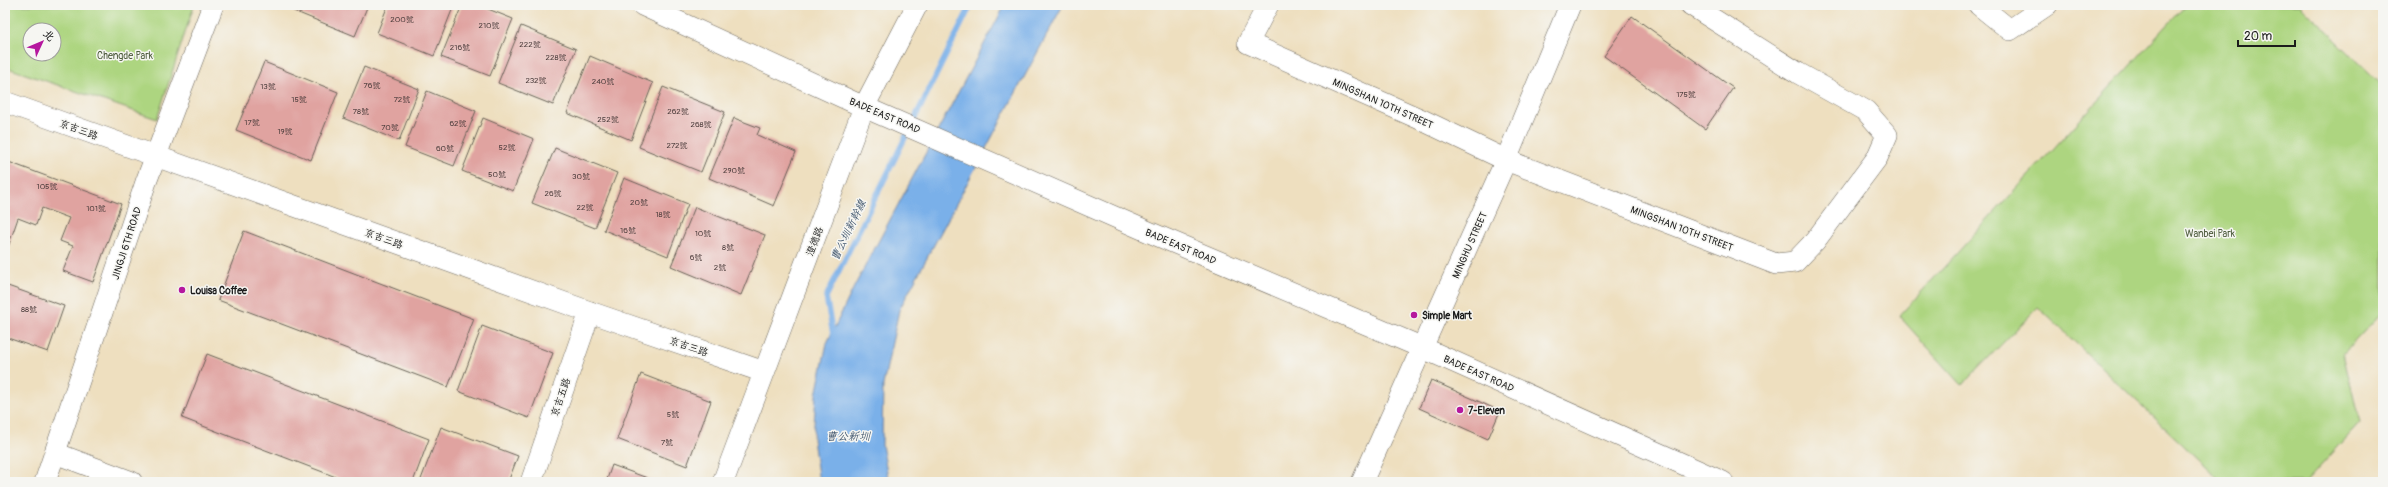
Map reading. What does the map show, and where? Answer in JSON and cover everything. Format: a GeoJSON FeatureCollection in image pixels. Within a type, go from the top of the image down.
{"type":"FeatureCollection","features":[{"type":"Feature","properties":{"kind":"street","name":"JINGJI 6TH ROAD"},"geometry":{"type":"LineString","coordinates":[[45,482],[146,182],[213,5]]}},
{"type":"Feature","properties":{"kind":"street","name":"BADE EAST ROAD"},"geometry":{"type":"LineString","coordinates":[[642,5],[864,107],[1149,232],[1423,348],[1723,482]]}},
{"type":"Feature","properties":{"kind":"street","name":"澄德路"},"geometry":{"type":"LineString","coordinates":[[723,482],[864,107],[917,5]]}},
{"type":"Feature","properties":{"kind":"street","name":"MINGSHAN 10TH STREET"},"geometry":{"type":"LineString","coordinates":[[1268,5],[1248,43],[1420,119],[1506,160],[1776,264],[1795,262],[1815,241],[1877,158],[1887,135],[1866,111],[1798,73],[1691,5]]}},
{"type":"Feature","properties":{"kind":"street","name":"MINGHU STREET"},"geometry":{"type":"LineString","coordinates":[[1362,482],[1506,160],[1570,5]]}},
{"type":"Feature","properties":{"kind":"street"},"geometry":{"type":"LineString","coordinates":[[1979,5],[2010,30],[2048,5]]}},
{"type":"Feature","properties":{"kind":"street","name":"京吉三路"},"geometry":{"type":"LineString","coordinates":[[5,102],[590,312],[764,372]]}},
{"type":"Feature","properties":{"kind":"street","name":"京吉五路"},"geometry":{"type":"LineString","coordinates":[[531,482],[590,312]]}},
{"type":"Feature","properties":{"kind":"street"},"geometry":{"type":"LineString","coordinates":[[56,453],[132,482]]}},
{"type":"Feature","properties":{"kind":"green space","name":"Chengde Park"},"geometry":{"type":"Polygon","coordinates":[[[5,5],[194,5],[157,119],[5,67],[5,5]]]}},
{"type":"Feature","properties":{"kind":"green space","name":"Wanbei Park"},"geometry":{"type":"Polygon","coordinates":[[[2186,5],[2300,5],[2383,86],[2383,311],[2343,354],[2360,423],[2306,482],[2222,482],[2038,307],[1962,385],[1899,316],[2186,5]]]}},
{"type":"Feature","properties":{"kind":"water","name":"曹公新圳"},"geometry":{"type":"Polygon","coordinates":[[[1005,5],[1063,5],[899,310],[883,385],[882,445],[889,482],[819,482],[813,439],[816,395],[827,343],[854,287],[1005,5]]]}},
{"type":"Feature","properties":{"kind":"building"},"geometry":{"type":"Polygon","coordinates":[[[279,5],[368,5],[355,36],[279,5]]]}},
{"type":"Feature","properties":{"kind":"building"},"geometry":{"type":"Polygon","coordinates":[[[388,5],[454,5],[434,56],[377,33],[388,5]]]}},
{"type":"Feature","properties":{"kind":"building"},"geometry":{"type":"Polygon","coordinates":[[[462,5],[478,5],[513,19],[490,76],[441,57],[462,5]]]}},
{"type":"Feature","properties":{"kind":"building"},"geometry":{"type":"Polygon","coordinates":[[[1632,16],[1733,88],[1705,129],[1604,56],[1632,16]]]}},
{"type":"Feature","properties":{"kind":"building"},"geometry":{"type":"Polygon","coordinates":[[[521,26],[576,49],[553,105],[498,83],[521,26]]]}},
{"type":"Feature","properties":{"kind":"building"},"geometry":{"type":"Polygon","coordinates":[[[590,56],[653,83],[631,140],[567,113],[590,56]]]}},
{"type":"Feature","properties":{"kind":"building"},"geometry":{"type":"Polygon","coordinates":[[[264,62],[338,92],[311,160],[236,130],[264,62]]]}},
{"type":"Feature","properties":{"kind":"building"},"geometry":{"type":"Polygon","coordinates":[[[364,67],[419,89],[399,141],[343,118],[364,67]]]}},
{"type":"Feature","properties":{"kind":"building"},"geometry":{"type":"Polygon","coordinates":[[[663,87],[725,112],[701,172],[639,147],[663,87]]]}},
{"type":"Feature","properties":{"kind":"building"},"geometry":{"type":"Polygon","coordinates":[[[427,91],[476,111],[454,166],[405,147],[427,91]]]}},
{"type":"Feature","properties":{"kind":"building"},"geometry":{"type":"Polygon","coordinates":[[[483,118],[534,139],[513,191],[462,171],[483,118]]]}},
{"type":"Feature","properties":{"kind":"building"},"geometry":{"type":"Polygon","coordinates":[[[734,118],[760,128],[757,135],[796,152],[774,206],[709,178],[734,118]]]}},
{"type":"Feature","properties":{"kind":"building"},"geometry":{"type":"Polygon","coordinates":[[[555,148],[617,173],[595,228],[532,203],[555,148]]]}},
{"type":"Feature","properties":{"kind":"building"},"geometry":{"type":"Polygon","coordinates":[[[6,161],[121,204],[93,282],[63,271],[73,246],[60,241],[69,218],[42,208],[36,225],[18,218],[7,250],[5,250],[6,161]]]}},
{"type":"Feature","properties":{"kind":"building"},"geometry":{"type":"Polygon","coordinates":[[[624,178],[688,204],[668,256],[604,230],[624,178]]]}},
{"type":"Feature","properties":{"kind":"building"},"geometry":{"type":"Polygon","coordinates":[[[695,207],[765,235],[741,295],[671,266],[695,207]]]}},
{"type":"Feature","properties":{"kind":"building"},"geometry":{"type":"Polygon","coordinates":[[[244,231],[474,319],[448,387],[218,300],[244,231]]]}},
{"type":"Feature","properties":{"kind":"building"},"geometry":{"type":"Polygon","coordinates":[[[5,285],[64,306],[48,352],[5,337],[5,285]]]}},
{"type":"Feature","properties":{"kind":"building"},"geometry":{"type":"Polygon","coordinates":[[[482,326],[553,353],[529,418],[458,391],[482,326]]]}},
{"type":"Feature","properties":{"kind":"building"},"geometry":{"type":"Polygon","coordinates":[[[207,354],[429,439],[413,482],[349,482],[182,418],[207,354]]]}},
{"type":"Feature","properties":{"kind":"building"},"geometry":{"type":"Polygon","coordinates":[[[641,374],[711,401],[687,466],[617,439],[641,374]]]}},
{"type":"Feature","properties":{"kind":"building","name":"7-Eleven"},"geometry":{"type":"Polygon","coordinates":[[[1431,380],[1500,411],[1488,439],[1419,408],[1431,380]]]}},
{"type":"Feature","properties":{"kind":"building"},"geometry":{"type":"Polygon","coordinates":[[[441,427],[518,456],[508,482],[420,482],[441,427]]]}},
{"type":"Feature","properties":{"kind":"building"},"geometry":{"type":"Polygon","coordinates":[[[612,465],[658,482],[606,482],[612,465]]]}},
{"type":"Feature","properties":{"kind":"waterway","name":"曹公圳新幹線"},"geometry":{"type":"LineString","coordinates":[[912,124],[971,5]]}},
{"type":"Feature","properties":{"kind":"waterway","name":"曹公圳新幹線"},"geometry":{"type":"LineString","coordinates":[[834,339],[826,297],[908,132]]}},
{"type":"Feature","properties":{"kind":"place","name":"Louisa Coffee"},"geometry":{"type":"Point","coordinates":[182,290]}},
{"type":"Feature","properties":{"kind":"place","name":"Simple Mart"},"geometry":{"type":"Point","coordinates":[1414,315]}},
{"type":"Feature","properties":{"kind":"place","name":"7-Eleven"},"geometry":{"type":"Point","coordinates":[1460,410]}}]}
